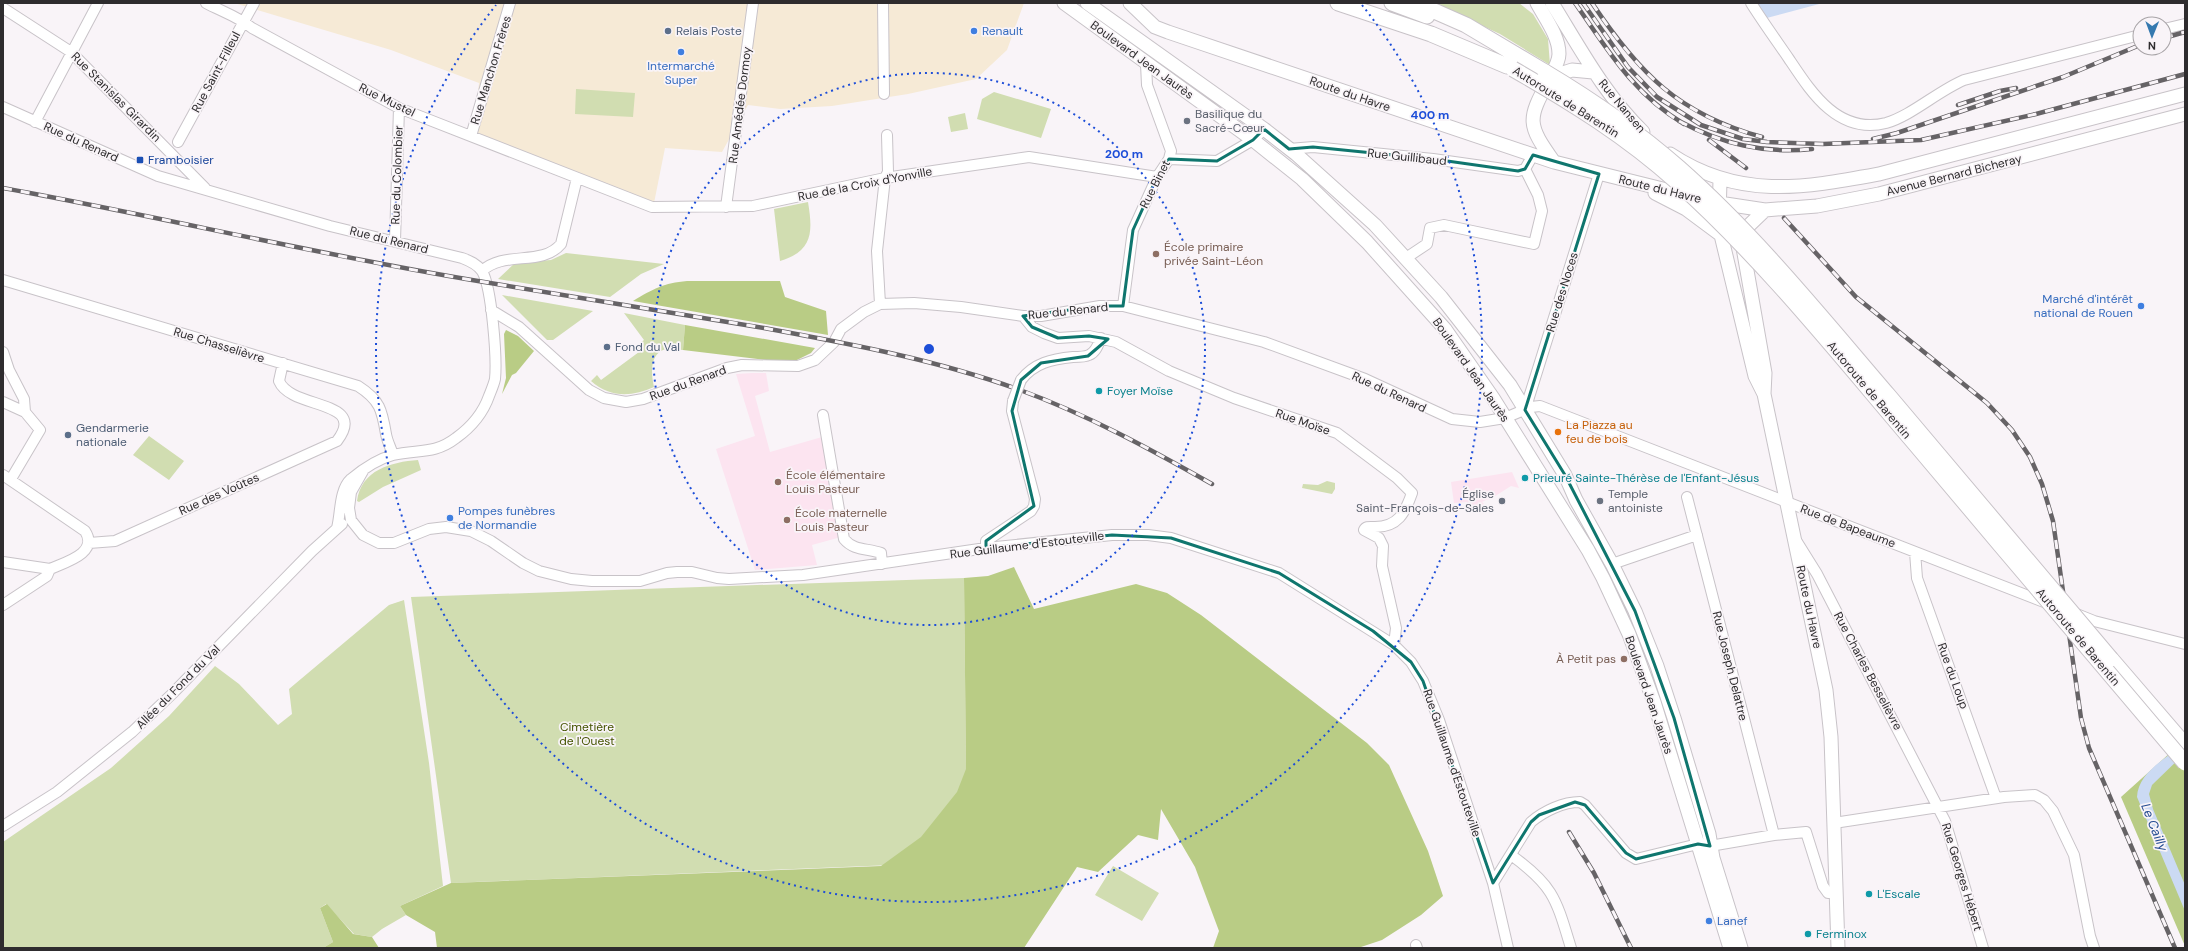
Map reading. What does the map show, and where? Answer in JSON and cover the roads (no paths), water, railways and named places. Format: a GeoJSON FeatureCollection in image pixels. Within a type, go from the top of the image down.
{"type":"FeatureCollection","features":[{"type":"Feature","properties":{"kind":"highway"},"geometry":{"type":"LineString","coordinates":[[1338,3],[1431,34],[1510,63]]}},
{"type":"Feature","properties":{"kind":"highway"},"geometry":{"type":"LineString","coordinates":[[1358,3],[1438,32],[1510,63]]}},
{"type":"Feature","properties":{"kind":"highway"},"geometry":{"type":"LineString","coordinates":[[1392,3],[1470,34],[1510,63]]}},
{"type":"Feature","properties":{"kind":"highway"},"geometry":{"type":"LineString","coordinates":[[1416,3],[1466,25],[1510,63]]}},
{"type":"Feature","properties":{"kind":"highway","name":"Autoroute de Barentin"},"geometry":{"type":"LineString","coordinates":[[1510,63],[1548,75],[1591,100],[1678,167],[1726,212],[1768,256],[2185,746]]}},
{"type":"Feature","properties":{"kind":"highway","name":"Autoroute de Barentin"},"geometry":{"type":"LineString","coordinates":[[1510,63],[1620,136],[1677,182],[1719,222],[1818,330],[2185,763]]}},
{"type":"Feature","properties":{"kind":"main road","name":"Boulevard Jean Jaurès"},"geometry":{"type":"LineString","coordinates":[[1064,3],[1146,64],[1253,140],[1302,179],[1367,242],[1445,329],[1565,475],[1576,500],[1612,564],[1657,666],[1707,826],[1704,845]]}},
{"type":"Feature","properties":{"kind":"main road","name":"Boulevard Jean Jaurès"},"geometry":{"type":"LineString","coordinates":[[1087,3],[1264,129],[1289,149],[1375,225],[1451,309],[1510,384],[1515,414],[1588,550],[1629,634],[1704,845]]}},
{"type":"Feature","properties":{"kind":"main road","name":"Route du Havre"},"geometry":{"type":"LineString","coordinates":[[1130,3],[1152,24],[1163,30],[1554,162],[1719,204]]}},
{"type":"Feature","properties":{"kind":"main road"},"geometry":{"type":"LineString","coordinates":[[1537,3],[1569,30]]}},
{"type":"Feature","properties":{"kind":"main road"},"geometry":{"type":"LineString","coordinates":[[1537,3],[1558,46],[1558,60],[1548,75],[1536,103],[1533,114],[1533,127],[1536,136],[1554,162]]}},
{"type":"Feature","properties":{"kind":"main road","name":"Rue Nansen"},"geometry":{"type":"LineString","coordinates":[[1552,3],[1593,72],[1627,116],[1648,137],[1695,169],[1720,180]]}},
{"type":"Feature","properties":{"kind":"main road"},"geometry":{"type":"LineString","coordinates":[[1548,75],[1572,70],[1593,72]]}},
{"type":"Feature","properties":{"kind":"main road","name":"Avenue Bernard Bicheray"},"geometry":{"type":"LineString","coordinates":[[1720,180],[1771,188],[1841,181],[1879,174],[2185,94]]}},
{"type":"Feature","properties":{"kind":"main road","name":"Avenue Bernard Bicheray"},"geometry":{"type":"LineString","coordinates":[[1719,204],[1765,210],[1817,206],[1879,194],[2185,114]]}},
{"type":"Feature","properties":{"kind":"main road","name":"Route du Havre"},"geometry":{"type":"LineString","coordinates":[[1720,180],[1719,204],[1721,235],[1755,376],[1764,394],[1826,690],[1831,737],[1838,948]]}},
{"type":"Feature","properties":{"kind":"main road","name":"Route du Havre"},"geometry":{"type":"LineString","coordinates":[[1736,183],[1735,205],[1766,373],[1764,394]]}},
{"type":"Feature","properties":{"kind":"main road"},"geometry":{"type":"LineString","coordinates":[[1636,184],[1686,209],[1721,235]]}},
{"type":"Feature","properties":{"kind":"main road"},"geometry":{"type":"LineString","coordinates":[[1740,234],[1765,210]]}},
{"type":"Feature","properties":{"kind":"main road"},"geometry":{"type":"LineString","coordinates":[[1704,845],[1730,948]]}},
{"type":"Feature","properties":{"kind":"main road"},"geometry":{"type":"LineString","coordinates":[[1704,845],[1741,948]]}},
{"type":"Feature","properties":{"kind":"street"},"geometry":{"type":"LineString","coordinates":[[35,122],[98,3]]}},
{"type":"Feature","properties":{"kind":"street","name":"Rue Mustel"},"geometry":{"type":"LineString","coordinates":[[206,3],[232,17],[243,21],[252,28],[399,108],[577,178]]}},
{"type":"Feature","properties":{"kind":"street","name":"Rue Saint-Filleul"},"geometry":{"type":"LineString","coordinates":[[178,142],[254,3]]}},
{"type":"Feature","properties":{"kind":"street","name":"Rue Manchon Frères"},"geometry":{"type":"LineString","coordinates":[[471,136],[510,3]]}},
{"type":"Feature","properties":{"kind":"street","name":"Rue Amédée Dormoy"},"geometry":{"type":"LineString","coordinates":[[726,207],[753,3]]}},
{"type":"Feature","properties":{"kind":"street"},"geometry":{"type":"LineString","coordinates":[[883,3],[884,94]]}},
{"type":"Feature","properties":{"kind":"street"},"geometry":{"type":"LineString","coordinates":[[1750,3],[1815,97],[1834,114],[1852,122],[1869,124],[1885,123],[1901,117],[1945,88],[1964,80],[2132,37]]}},
{"type":"Feature","properties":{"kind":"street","name":"Rue Stanislas Girardin"},"geometry":{"type":"LineString","coordinates":[[3,8],[71,52],[207,189]]}},
{"type":"Feature","properties":{"kind":"street"},"geometry":{"type":"LineString","coordinates":[[2172,27],[2185,24]]}},
{"type":"Feature","properties":{"kind":"street","name":"Rue Binet"},"geometry":{"type":"LineString","coordinates":[[1122,306],[1133,230],[1157,177],[1169,159],[1171,151],[1147,85],[1146,64]]}},
{"type":"Feature","properties":{"kind":"street","name":"Rue du Renard"},"geometry":{"type":"LineString","coordinates":[[3,107],[158,176],[330,226],[462,258],[472,261],[482,270]]}},
{"type":"Feature","properties":{"kind":"street","name":"Rue du Colombier"},"geometry":{"type":"LineString","coordinates":[[395,241],[399,108]]}},
{"type":"Feature","properties":{"kind":"street"},"geometry":{"type":"LineString","coordinates":[[1169,159],[1217,161],[1253,140],[1264,129]]}},
{"type":"Feature","properties":{"kind":"street"},"geometry":{"type":"LineString","coordinates":[[880,304],[877,251],[885,178],[888,172],[887,135]]}},
{"type":"Feature","properties":{"kind":"street","name":"Rue Guillibaud"},"geometry":{"type":"LineString","coordinates":[[1289,149],[1312,147],[1432,159],[1518,171],[1525,169]]}},
{"type":"Feature","properties":{"kind":"street"},"geometry":{"type":"LineString","coordinates":[[1406,258],[1427,244],[1430,228],[1444,225],[1534,244],[1542,211],[1538,195],[1525,169],[1533,155]]}},
{"type":"Feature","properties":{"kind":"street","name":"Rue de la Croix d'Yonville"},"geometry":{"type":"LineString","coordinates":[[577,178],[626,199],[652,208],[726,207],[766,204],[885,178],[1029,157],[1157,177]]}},
{"type":"Feature","properties":{"kind":"street"},"geometry":{"type":"LineString","coordinates":[[183,166],[184,183]]}},
{"type":"Feature","properties":{"kind":"street","name":"Rue des Noces"},"geometry":{"type":"LineString","coordinates":[[1515,414],[1598,174]]}},
{"type":"Feature","properties":{"kind":"street"},"geometry":{"type":"LineString","coordinates":[[337,528],[344,490],[350,480],[370,465],[393,455],[427,452],[443,447],[469,427],[480,414],[489,397],[494,380],[495,365],[488,287],[482,270],[496,262],[546,255],[556,250],[561,244],[577,178]]}},
{"type":"Feature","properties":{"kind":"street","name":"Rue Chasselièvre"},"geometry":{"type":"LineString","coordinates":[[3,280],[358,386],[369,394],[381,409],[387,438],[393,455]]}},
{"type":"Feature","properties":{"kind":"street","name":"Rue du Renard"},"geometry":{"type":"LineString","coordinates":[[491,310],[519,327],[589,390],[604,398],[626,402],[637,401],[727,368],[742,365],[798,366],[815,360],[834,342],[841,329],[864,312],[880,304],[914,304],[961,307],[1023,316],[1041,316],[1100,306],[1122,306],[1271,344],[1365,379],[1452,420],[1480,422],[1515,414]]}},
{"type":"Feature","properties":{"kind":"street","name":"Rue Moïse"},"geometry":{"type":"LineString","coordinates":[[1023,316],[1032,327],[1058,338],[1089,336],[1116,342],[1169,371],[1234,398],[1338,433],[1397,478],[1412,493],[1402,516],[1388,526],[1366,527],[1364,530],[1379,538],[1383,546],[1382,566],[1396,628],[1394,645]]}},
{"type":"Feature","properties":{"kind":"street"},"geometry":{"type":"LineString","coordinates":[[986,548],[986,541],[1031,511],[1034,506],[1035,500],[1012,411],[1013,401],[1021,380],[1026,374],[1041,363],[1055,359],[1088,356],[1097,348],[1101,338]]}},
{"type":"Feature","properties":{"kind":"street"},"geometry":{"type":"LineString","coordinates":[[3,352],[9,370],[24,399],[24,412]]}},
{"type":"Feature","properties":{"kind":"street","name":"Rue des Voûtes"},"geometry":{"type":"LineString","coordinates":[[89,543],[115,541],[337,441],[344,430],[345,422],[343,415],[336,410],[288,393],[279,382],[283,363]]}},
{"type":"Feature","properties":{"kind":"street"},"geometry":{"type":"LineString","coordinates":[[3,402],[24,412],[40,430],[7,477],[84,531],[89,543],[82,554],[50,569],[3,562]]}},
{"type":"Feature","properties":{"kind":"street","name":"Rue de Bapeaume"},"geometry":{"type":"LineString","coordinates":[[1515,414],[1540,406],[2094,621],[2185,644]]}},
{"type":"Feature","properties":{"kind":"street"},"geometry":{"type":"LineString","coordinates":[[823,415],[844,539],[849,545],[857,549],[872,550],[881,553],[882,564]]}},
{"type":"Feature","properties":{"kind":"street"},"geometry":{"type":"LineString","coordinates":[[351,520],[349,508],[351,492],[363,471]]}},
{"type":"Feature","properties":{"kind":"street","name":"Rue Joseph Delattre"},"geometry":{"type":"LineString","coordinates":[[1687,497],[1774,835]]}},
{"type":"Feature","properties":{"kind":"street","name":"Rue Guillaume d'Estouteville"},"geometry":{"type":"LineString","coordinates":[[351,520],[363,535],[379,543],[386,544],[394,543],[433,528],[471,531],[491,541],[523,563],[539,571],[571,579],[592,582],[640,581],[667,572],[692,572],[717,578],[729,579],[803,575],[986,548],[1112,535],[1171,538],[1279,573],[1394,645],[1411,662],[1423,681],[1439,720],[1493,884],[1508,948]]}},
{"type":"Feature","properties":{"kind":"street","name":"Allée du Fond du Val"},"geometry":{"type":"LineString","coordinates":[[3,826],[57,792],[127,737],[172,694],[312,551],[337,528],[351,520]]}},
{"type":"Feature","properties":{"kind":"street"},"geometry":{"type":"LineString","coordinates":[[1612,564],[1697,535]]}},
{"type":"Feature","properties":{"kind":"street","name":"Rue Charles Besselièvre"},"geometry":{"type":"LineString","coordinates":[[1793,538],[1817,574],[1938,807]]}},
{"type":"Feature","properties":{"kind":"street","name":"Rue du Loup"},"geometry":{"type":"LineString","coordinates":[[1915,552],[1917,578],[1996,798]]}},
{"type":"Feature","properties":{"kind":"street"},"geometry":{"type":"LineString","coordinates":[[3,605],[48,576],[50,569]]}},
{"type":"Feature","properties":{"kind":"street"},"geometry":{"type":"LineString","coordinates":[[1834,823],[1996,798],[2035,795],[2044,800],[2053,811],[2074,855],[2090,936],[2094,948]]}},
{"type":"Feature","properties":{"kind":"street"},"geometry":{"type":"LineString","coordinates":[[1493,884],[1531,822],[1539,815],[1575,802],[1580,802],[1585,805],[1626,853],[1636,859],[1704,845],[1806,832],[1822,886],[1828,893],[1836,893]]}},
{"type":"Feature","properties":{"kind":"street","name":"Rue Georges Hébert"},"geometry":{"type":"LineString","coordinates":[[1938,807],[1948,829],[1983,948]]}},
{"type":"Feature","properties":{"kind":"street"},"geometry":{"type":"LineString","coordinates":[[1511,855],[1533,871],[1548,887],[1557,904],[1571,948]]}},
{"type":"Feature","properties":{"kind":"water"},"geometry":{"type":"Polygon","coordinates":[[[1755,3],[1823,3],[1763,19],[1755,3]]]}},
{"type":"Feature","properties":{"kind":"water","name":"Le Cailly"},"geometry":{"type":"Polygon","coordinates":[[[2182,745],[2185,753],[2152,785],[2149,794],[2153,809],[2185,885],[2185,911],[2137,797],[2142,781],[2147,774],[2182,745]]]}},
{"type":"Feature","properties":{"kind":"railway"},"geometry":{"type":"LineString","coordinates":[[1575,3],[1611,54],[1636,85],[1650,99],[1684,124]]}},
{"type":"Feature","properties":{"kind":"railway"},"geometry":{"type":"LineString","coordinates":[[1583,3],[1628,67],[1657,97],[1701,125],[1743,139],[1767,142],[1823,144],[1921,140],[2036,114],[2185,74]]}},
{"type":"Feature","properties":{"kind":"railway"},"geometry":{"type":"LineString","coordinates":[[1592,3],[1609,28],[1627,50],[1644,70],[1663,88],[1684,103],[1707,116],[1733,128],[1762,137]]}},
{"type":"Feature","properties":{"kind":"railway"},"geometry":{"type":"LineString","coordinates":[[2172,36],[2185,32]]}},
{"type":"Feature","properties":{"kind":"railway"},"geometry":{"type":"LineString","coordinates":[[1873,139],[1897,133],[2063,77],[2132,48]]}},
{"type":"Feature","properties":{"kind":"railway"},"geometry":{"type":"LineString","coordinates":[[1958,105],[2000,91],[2016,88]]}},
{"type":"Feature","properties":{"kind":"railway"},"geometry":{"type":"LineString","coordinates":[[1679,121],[1711,136],[1744,146],[1777,150],[1812,149]]}},
{"type":"Feature","properties":{"kind":"railway"},"geometry":{"type":"LineString","coordinates":[[1709,140],[1746,168]]}},
{"type":"Feature","properties":{"kind":"railway"},"geometry":{"type":"LineString","coordinates":[[3,188],[359,260],[764,328],[925,361],[989,379],[1070,410],[1142,445],[1212,484]]}},
{"type":"Feature","properties":{"kind":"railway"},"geometry":{"type":"LineString","coordinates":[[1784,218],[1856,297],[1987,403],[2012,430],[2030,457],[2042,484],[2053,521],[2081,718],[2089,748],[2175,948]]}},
{"type":"Feature","properties":{"kind":"railway"},"geometry":{"type":"LineString","coordinates":[[1569,832],[1594,873],[1631,948]]}},
{"type":"Feature","properties":{"kind":"place","name":"Relais Poste"},"geometry":{"type":"Point","coordinates":[668,31]}},
{"type":"Feature","properties":{"kind":"place","name":"Renault"},"geometry":{"type":"Point","coordinates":[974,31]}},
{"type":"Feature","properties":{"kind":"place","name":"Intermarché Super"},"geometry":{"type":"Point","coordinates":[681,52]}},
{"type":"Feature","properties":{"kind":"place","name":"Basilique du Sacré-Cœur"},"geometry":{"type":"Point","coordinates":[1187,121]}},
{"type":"Feature","properties":{"kind":"place","name":"Framboisier"},"geometry":{"type":"Point","coordinates":[140,160]}},
{"type":"Feature","properties":{"kind":"place","name":"École primaire privée Saint-Léon"},"geometry":{"type":"Point","coordinates":[1156,254]}},
{"type":"Feature","properties":{"kind":"place","name":"Marché d'intérêt national de Rouen"},"geometry":{"type":"Point","coordinates":[2141,306]}},
{"type":"Feature","properties":{"kind":"place","name":"Fond du Val"},"geometry":{"type":"Point","coordinates":[607,347]}},
{"type":"Feature","properties":{"kind":"place","name":"Foyer Moïse"},"geometry":{"type":"Point","coordinates":[1099,391]}},
{"type":"Feature","properties":{"kind":"place","name":"La Piazza au feu de bois"},"geometry":{"type":"Point","coordinates":[1558,432]}},
{"type":"Feature","properties":{"kind":"place","name":"Gendarmerie nationale"},"geometry":{"type":"Point","coordinates":[68,435]}},
{"type":"Feature","properties":{"kind":"place","name":"Prieuré Sainte-Thérèse de l'Enfant-Jésus"},"geometry":{"type":"Point","coordinates":[1525,478]}},
{"type":"Feature","properties":{"kind":"place","name":"École élémentaire Louis Pasteur"},"geometry":{"type":"Point","coordinates":[778,482]}},
{"type":"Feature","properties":{"kind":"place","name":"Église Saint-François-de-Sales"},"geometry":{"type":"Point","coordinates":[1502,501]}},
{"type":"Feature","properties":{"kind":"place","name":"Temple antoiniste"},"geometry":{"type":"Point","coordinates":[1600,501]}},
{"type":"Feature","properties":{"kind":"place","name":"Pompes funèbres de Normandie"},"geometry":{"type":"Point","coordinates":[450,518]}},
{"type":"Feature","properties":{"kind":"place","name":"École maternelle Louis Pasteur"},"geometry":{"type":"Point","coordinates":[787,520]}},
{"type":"Feature","properties":{"kind":"place","name":"À Petit pas"},"geometry":{"type":"Point","coordinates":[1624,659]}},
{"type":"Feature","properties":{"kind":"place","name":"L'Escale"},"geometry":{"type":"Point","coordinates":[1869,894]}},
{"type":"Feature","properties":{"kind":"place","name":"Lanef"},"geometry":{"type":"Point","coordinates":[1709,921]}},
{"type":"Feature","properties":{"kind":"place","name":"Ferminox"},"geometry":{"type":"Point","coordinates":[1808,934]}},
{"type":"Feature","properties":{"kind":"park label","name":"Cimetière de l'Ouest"},"geometry":{"type":"Point","coordinates":[587,734]}}]}
